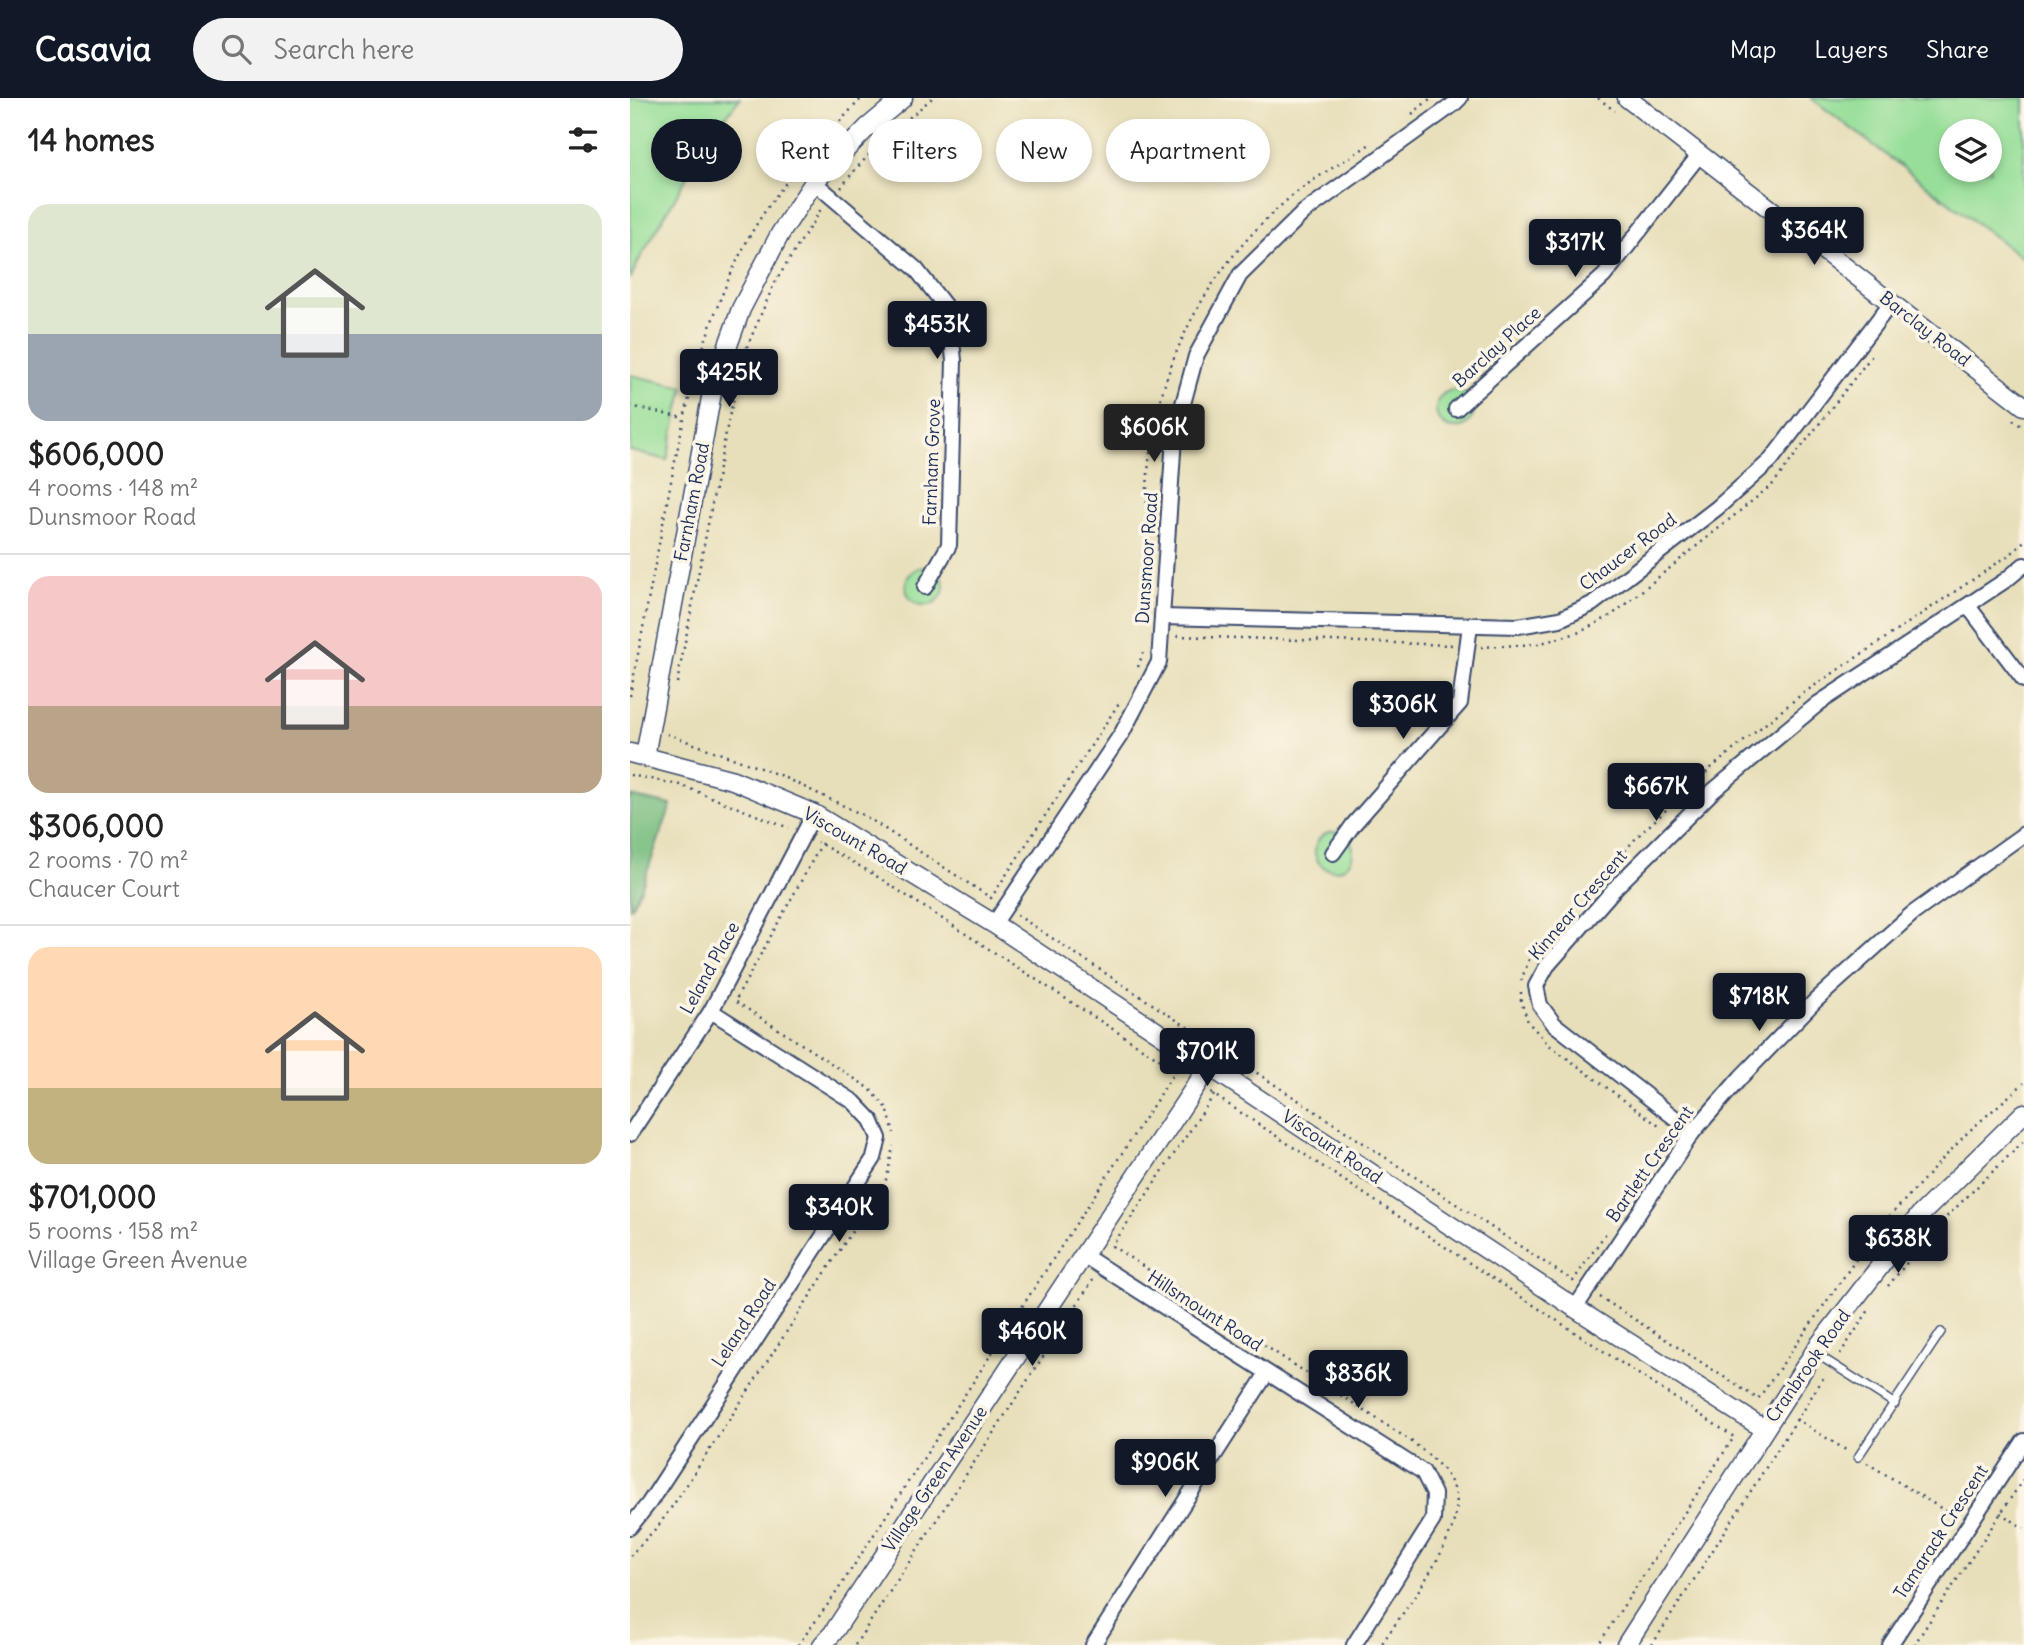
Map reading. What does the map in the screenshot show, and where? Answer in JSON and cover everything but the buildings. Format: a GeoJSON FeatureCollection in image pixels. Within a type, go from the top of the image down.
{"type":"FeatureCollection","features":[{"type":"Feature","properties":{"kind":"street","name":"Farnham Road"},"geometry":{"type":"LineString","coordinates":[[854,141],[903,98]]}},
{"type":"Feature","properties":{"kind":"street","name":"Dunsmoor Road"},"geometry":{"type":"LineString","coordinates":[[994,924],[1122,733],[1159,662],[1174,437],[1196,356],[1240,275],[1304,212],[1460,98]]}},
{"type":"Feature","properties":{"kind":"street","name":"Barclay Road"},"geometry":{"type":"LineString","coordinates":[[1627,98],[2024,406]]}},
{"type":"Feature","properties":{"kind":"street","name":"Barclay Place"},"geometry":{"type":"LineString","coordinates":[[1456,409],[1604,276],[1700,154]]}},
{"type":"Feature","properties":{"kind":"street","name":"Farnham Road"},"geometry":{"type":"LineString","coordinates":[[638,755],[713,387],[741,309],[780,234],[814,182]]}},
{"type":"Feature","properties":{"kind":"street","name":"Farnham Grove"},"geometry":{"type":"LineString","coordinates":[[814,182],[916,269],[949,311],[954,361],[949,545],[925,587]]}},
{"type":"Feature","properties":{"kind":"street","name":"Chaucer Road"},"geometry":{"type":"LineString","coordinates":[[1162,617],[1518,626],[1560,619],[1603,596],[1717,508],[1772,460],[1891,303]]}},
{"type":"Feature","properties":{"kind":"street","name":"Kinnear Crescent"},"geometry":{"type":"LineString","coordinates":[[1693,1132],[1554,1024],[1540,1005],[1536,986],[1547,966],[1617,886],[1713,791],[1819,703],[1968,606],[2024,565]]}},
{"type":"Feature","properties":{"kind":"street"},"geometry":{"type":"LineString","coordinates":[[1968,606],[2024,680]]}},
{"type":"Feature","properties":{"kind":"street"},"geometry":{"type":"LineString","coordinates":[[1333,853],[1353,825],[1460,702],[1470,625]]}},
{"type":"Feature","properties":{"kind":"street","name":"Viscount Road"},"geometry":{"type":"LineString","coordinates":[[638,755],[733,780],[814,814],[994,924],[1575,1308],[1764,1429]]}},
{"type":"Feature","properties":{"kind":"street","name":"Leland Place"},"geometry":{"type":"LineString","coordinates":[[630,1134],[711,1011],[814,814]]}},
{"type":"Feature","properties":{"kind":"street","name":"Bartlett Crescent"},"geometry":{"type":"LineString","coordinates":[[1575,1308],[1693,1132],[1741,1077],[1815,1000],[1912,914],[2024,834]]}},
{"type":"Feature","properties":{"kind":"street","name":"Leland Road"},"geometry":{"type":"LineString","coordinates":[[630,1527],[657,1492],[874,1158],[880,1138],[871,1120],[854,1102],[711,1011]]}},
{"type":"Feature","properties":{"kind":"street","name":"Village Green Avenue"},"geometry":{"type":"LineString","coordinates":[[822,1645],[833,1633],[1209,1066]]}},
{"type":"Feature","properties":{"kind":"street","name":"Cranbrook Road"},"geometry":{"type":"LineString","coordinates":[[1626,1645],[1814,1353],[1919,1216],[2024,1113]]}},
{"type":"Feature","properties":{"kind":"street","name":"Hillsmount Road"},"geometry":{"type":"LineString","coordinates":[[1083,1255],[1423,1472],[1434,1494],[1433,1520],[1354,1645]]}},
{"type":"Feature","properties":{"kind":"street"},"geometry":{"type":"LineString","coordinates":[[1093,1645],[1267,1373]]}},
{"type":"Feature","properties":{"kind":"street","name":"Tamarack Crescent"},"geometry":{"type":"LineString","coordinates":[[1890,1645],[2024,1441]]}},
{"type":"Feature","properties":{"kind":"lane"},"geometry":{"type":"LineString","coordinates":[[1858,1457],[1941,1332]]}},
{"type":"Feature","properties":{"kind":"lane"},"geometry":{"type":"LineString","coordinates":[[1814,1353],[1895,1404]]}},
{"type":"Feature","properties":{"kind":"path"},"geometry":{"type":"LineString","coordinates":[[840,191],[854,170],[886,137],[932,98]]}},
{"type":"Feature","properties":{"kind":"path"},"geometry":{"type":"LineString","coordinates":[[1412,114],[1431,98]]}},
{"type":"Feature","properties":{"kind":"path"},"geometry":{"type":"LineString","coordinates":[[1146,619],[1149,461],[1158,409],[1168,373],[1191,317],[1225,264],[1254,230],[1289,198],[1380,138]]}},
{"type":"Feature","properties":{"kind":"path"},"geometry":{"type":"LineString","coordinates":[[677,683],[729,417],[747,347],[775,284],[823,206]]}},
{"type":"Feature","properties":{"kind":"path"},"geometry":{"type":"LineString","coordinates":[[630,406],[683,418]]}},
{"type":"Feature","properties":{"kind":"path"},"geometry":{"type":"LineString","coordinates":[[1174,636],[1455,645]]}},
{"type":"Feature","properties":{"kind":"path"},"geometry":{"type":"LineString","coordinates":[[1135,675],[1143,656],[1144,643]]}},
{"type":"Feature","properties":{"kind":"path"},"geometry":{"type":"LineString","coordinates":[[669,723],[667,736],[779,775],[865,816],[990,898],[1124,695]]}},
{"type":"Feature","properties":{"kind":"path"},"geometry":{"type":"LineString","coordinates":[[630,775],[680,785],[793,829]]}},
{"type":"Feature","properties":{"kind":"path"},"geometry":{"type":"LineString","coordinates":[[630,1556],[659,1525],[680,1496],[887,1178],[894,1132],[887,1108],[869,1088],[735,1002],[821,844],[870,872],[1176,1070],[834,1596],[798,1645]]}},
{"type":"Feature","properties":{"kind":"path"},"geometry":{"type":"LineString","coordinates":[[1573,1281],[1758,1399],[1876,1231],[1968,1132],[2024,1083]]}},
{"type":"Feature","properties":{"kind":"path"},"geometry":{"type":"LineString","coordinates":[[1205,1089],[1734,1437],[1598,1645]]}},
{"type":"Feature","properties":{"kind":"path"},"geometry":{"type":"LineString","coordinates":[[1214,1095],[1112,1246],[1411,1441],[1439,1463],[1455,1490],[1456,1521],[1444,1549],[1381,1645]]}},
{"type":"Feature","properties":{"kind":"path"},"geometry":{"type":"LineString","coordinates":[[1881,1293],[1936,1227],[2024,1141]]}},
{"type":"Feature","properties":{"kind":"path"},"geometry":{"type":"LineString","coordinates":[[855,1645],[1102,1267]]}},
{"type":"Feature","properties":{"kind":"path"},"geometry":{"type":"LineString","coordinates":[[1652,1645],[1796,1419],[1874,1303]]}},
{"type":"Feature","properties":{"kind":"path"},"geometry":{"type":"LineString","coordinates":[[1796,1419],[1968,1526]]}},
{"type":"Feature","properties":{"kind":"path"},"geometry":{"type":"LineString","coordinates":[[1914,1645],[2024,1478]]}},
{"type":"Feature","properties":{"kind":"path"},"geometry":{"type":"LineString","coordinates":[[1984,1502],[2024,1528]]}},
{"type":"Feature","properties":{"kind":"green space"},"geometry":{"type":"Polygon","coordinates":[[[630,98],[740,98],[724,119],[651,119],[651,182],[684,182],[630,280],[630,98]]]}},
{"type":"Feature","properties":{"kind":"green space"},"geometry":{"type":"Polygon","coordinates":[[[1811,98],[2024,98],[2024,259],[1811,98]]]}},
{"type":"Feature","properties":{"kind":"green space"},"geometry":{"type":"Polygon","coordinates":[[[630,375],[684,387],[667,460],[630,451],[630,375]]]}},
{"type":"Feature","properties":{"kind":"green space"},"geometry":{"type":"Polygon","coordinates":[[[1455,390],[1468,396],[1474,409],[1468,422],[1455,428],[1442,422],[1436,409],[1442,396],[1455,390]]]}},
{"type":"Feature","properties":{"kind":"green space"},"geometry":{"type":"Polygon","coordinates":[[[925,567],[938,573],[944,586],[938,599],[925,605],[912,599],[906,586],[912,573],[925,567]]]}},
{"type":"Feature","properties":{"kind":"green space"},"geometry":{"type":"Polygon","coordinates":[[[630,796],[671,805],[641,889],[630,909],[630,796]]]}},
{"type":"Feature","properties":{"kind":"green space"},"geometry":{"type":"Polygon","coordinates":[[[1334,832],[1347,838],[1353,851],[1347,864],[1334,870],[1321,864],[1315,851],[1321,838],[1334,832]]]}}]}
